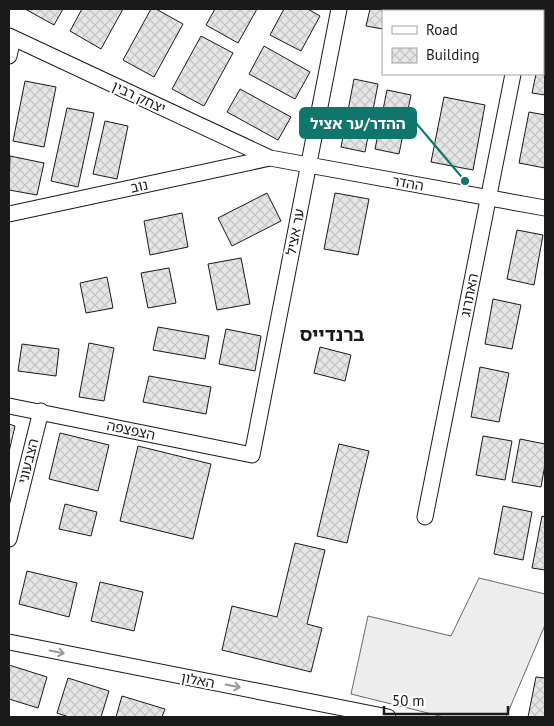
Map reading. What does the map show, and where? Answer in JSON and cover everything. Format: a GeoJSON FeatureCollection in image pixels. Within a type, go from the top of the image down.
{"type":"FeatureCollection","features":[{"type":"Feature","properties":{"kind":"street","name":"ער אציל"},"geometry":{"type":"LineString","coordinates":[[252,455],[307,165],[339,9]]}},
{"type":"Feature","properties":{"kind":"street"},"geometry":{"type":"LineString","coordinates":[[9,56],[11,37]]}},
{"type":"Feature","properties":{"kind":"street","name":"יצחק רבין"},"geometry":{"type":"LineString","coordinates":[[11,37],[270,158]]}},
{"type":"Feature","properties":{"kind":"street","name":"האתרוג"},"geometry":{"type":"LineString","coordinates":[[425,517],[513,75]]}},
{"type":"Feature","properties":{"kind":"street","name":"ההדר"},"geometry":{"type":"LineString","coordinates":[[270,158],[545,208]]}},
{"type":"Feature","properties":{"kind":"street","name":"נוב"},"geometry":{"type":"LineString","coordinates":[[9,214],[270,158]]}},
{"type":"Feature","properties":{"kind":"street","name":"הצפצפה"},"geometry":{"type":"LineString","coordinates":[[9,406],[252,455]]}},
{"type":"Feature","properties":{"kind":"street","name":"הצבעוני"},"geometry":{"type":"LineString","coordinates":[[9,539],[41,411]]}},
{"type":"Feature","properties":{"kind":"street","name":"האלון"},"geometry":{"type":"LineString","coordinates":[[9,642],[388,717]]}},
{"type":"Feature","properties":{"kind":"shaded area"},"geometry":{"type":"Polygon","coordinates":[[[479,578],[545,594],[545,625],[506,717],[444,717],[351,694],[368,616],[451,636],[479,578]]]}},
{"type":"Feature","properties":{"kind":"building"},"geometry":{"type":"Polygon","coordinates":[[[25,9],[63,9],[54,25],[25,9]]]}},
{"type":"Feature","properties":{"kind":"building"},"geometry":{"type":"Polygon","coordinates":[[[82,9],[123,9],[101,49],[70,31],[82,9]]]}},
{"type":"Feature","properties":{"kind":"building"},"geometry":{"type":"Polygon","coordinates":[[[151,9],[156,9],[183,24],[154,77],[123,60],[151,9]]]}},
{"type":"Feature","properties":{"kind":"building"},"geometry":{"type":"Polygon","coordinates":[[[215,9],[257,9],[238,43],[206,25],[215,9]]]}},
{"type":"Feature","properties":{"kind":"building"},"geometry":{"type":"Polygon","coordinates":[[[284,9],[308,9],[320,16],[301,51],[270,35],[284,9]]]}},
{"type":"Feature","properties":{"kind":"building"},"geometry":{"type":"Polygon","coordinates":[[[370,9],[413,10],[382,10],[382,29],[366,26],[370,9]]]}},
{"type":"Feature","properties":{"kind":"building"},"geometry":{"type":"Polygon","coordinates":[[[201,36],[233,53],[204,106],[172,89],[201,36]]]}},
{"type":"Feature","properties":{"kind":"building"},"geometry":{"type":"Polygon","coordinates":[[[264,46],[310,72],[295,99],[249,74],[264,46]]]}},
{"type":"Feature","properties":{"kind":"building"},"geometry":{"type":"Polygon","coordinates":[[[545,53],[545,95],[532,93],[536,75],[544,75],[545,53]]]}},
{"type":"Feature","properties":{"kind":"building"},"geometry":{"type":"Polygon","coordinates":[[[354,79],[378,84],[365,152],[341,147],[354,79]]]}},
{"type":"Feature","properties":{"kind":"building"},"geometry":{"type":"Polygon","coordinates":[[[25,81],[56,87],[44,147],[13,141],[25,81]]]}},
{"type":"Feature","properties":{"kind":"building"},"geometry":{"type":"Polygon","coordinates":[[[240,89],[291,117],[278,140],[227,112],[240,89]]]}},
{"type":"Feature","properties":{"kind":"building"},"geometry":{"type":"Polygon","coordinates":[[[387,90],[411,95],[399,154],[375,149],[387,90]]]}},
{"type":"Feature","properties":{"kind":"building"},"geometry":{"type":"Polygon","coordinates":[[[444,97],[485,105],[473,170],[431,162],[444,97]]]}},
{"type":"Feature","properties":{"kind":"building"},"geometry":{"type":"Polygon","coordinates":[[[67,108],[94,113],[78,187],[51,181],[67,108]]]}},
{"type":"Feature","properties":{"kind":"building"},"geometry":{"type":"Polygon","coordinates":[[[529,112],[545,115],[545,168],[519,163],[529,112]]]}},
{"type":"Feature","properties":{"kind":"building"},"geometry":{"type":"Polygon","coordinates":[[[105,121],[128,126],[117,179],[93,174],[105,121]]]}},
{"type":"Feature","properties":{"kind":"building"},"geometry":{"type":"Polygon","coordinates":[[[10,156],[44,163],[37,195],[9,190],[10,156]]]}},
{"type":"Feature","properties":{"kind":"building"},"geometry":{"type":"Polygon","coordinates":[[[267,193],[281,221],[232,246],[218,218],[267,193]]]}},
{"type":"Feature","properties":{"kind":"building"},"geometry":{"type":"Polygon","coordinates":[[[335,193],[369,199],[358,255],[324,249],[335,193]]]}},
{"type":"Feature","properties":{"kind":"building"},"geometry":{"type":"Polygon","coordinates":[[[182,213],[188,247],[150,255],[144,221],[182,213]]]}},
{"type":"Feature","properties":{"kind":"building"},"geometry":{"type":"Polygon","coordinates":[[[517,230],[543,235],[534,285],[507,279],[517,230]]]}},
{"type":"Feature","properties":{"kind":"building"},"geometry":{"type":"Polygon","coordinates":[[[241,258],[250,304],[217,310],[208,264],[241,258]]]}},
{"type":"Feature","properties":{"kind":"building"},"geometry":{"type":"Polygon","coordinates":[[[169,268],[176,303],[148,308],[141,273],[169,268]]]}},
{"type":"Feature","properties":{"kind":"building"},"geometry":{"type":"Polygon","coordinates":[[[107,277],[113,308],[86,313],[80,283],[107,277]]]}},
{"type":"Feature","properties":{"kind":"building"},"geometry":{"type":"Polygon","coordinates":[[[493,299],[521,305],[512,349],[485,344],[493,299]]]}},
{"type":"Feature","properties":{"kind":"building"},"geometry":{"type":"Polygon","coordinates":[[[158,327],[209,336],[205,359],[153,350],[158,327]]]}},
{"type":"Feature","properties":{"kind":"building"},"geometry":{"type":"Polygon","coordinates":[[[226,329],[261,336],[255,371],[219,364],[226,329]]]}},
{"type":"Feature","properties":{"kind":"building"},"geometry":{"type":"Polygon","coordinates":[[[89,343],[114,348],[104,401],[79,397],[89,343]]]}},
{"type":"Feature","properties":{"kind":"building"},"geometry":{"type":"Polygon","coordinates":[[[22,344],[59,349],[56,376],[18,371],[22,344]]]}},
{"type":"Feature","properties":{"kind":"building"},"geometry":{"type":"Polygon","coordinates":[[[320,347],[351,355],[345,381],[314,373],[320,347]]]}},
{"type":"Feature","properties":{"kind":"building"},"geometry":{"type":"Polygon","coordinates":[[[480,367],[509,373],[499,422],[471,417],[480,367]]]}},
{"type":"Feature","properties":{"kind":"building"},"geometry":{"type":"Polygon","coordinates":[[[149,376],[211,387],[206,414],[143,402],[149,376]]]}},
{"type":"Feature","properties":{"kind":"building"},"geometry":{"type":"Polygon","coordinates":[[[9,424],[15,426],[9,452],[9,424]]]}},
{"type":"Feature","properties":{"kind":"building"},"geometry":{"type":"Polygon","coordinates":[[[60,433],[109,445],[98,491],[49,479],[60,433]]]}},
{"type":"Feature","properties":{"kind":"building"},"geometry":{"type":"Polygon","coordinates":[[[483,436],[512,441],[505,480],[476,475],[483,436]]]}},
{"type":"Feature","properties":{"kind":"building"},"geometry":{"type":"Polygon","coordinates":[[[520,439],[545,444],[545,464],[541,487],[512,482],[520,439]]]}},
{"type":"Feature","properties":{"kind":"building"},"geometry":{"type":"Polygon","coordinates":[[[339,444],[369,451],[347,543],[317,536],[339,444]]]}},
{"type":"Feature","properties":{"kind":"building"},"geometry":{"type":"Polygon","coordinates":[[[138,446],[211,464],[193,539],[120,521],[138,446]]]}},
{"type":"Feature","properties":{"kind":"building"},"geometry":{"type":"Polygon","coordinates":[[[65,504],[97,512],[91,536],[59,529],[65,504]]]}},
{"type":"Feature","properties":{"kind":"building"},"geometry":{"type":"Polygon","coordinates":[[[503,506],[532,512],[523,560],[494,554],[503,506]]]}},
{"type":"Feature","properties":{"kind":"building"},"geometry":{"type":"Polygon","coordinates":[[[542,516],[545,517],[545,570],[532,568],[542,516]]]}},
{"type":"Feature","properties":{"kind":"building"},"geometry":{"type":"Polygon","coordinates":[[[295,543],[325,550],[307,624],[322,628],[311,672],[222,650],[232,606],[277,617],[295,543]]]}},
{"type":"Feature","properties":{"kind":"building"},"geometry":{"type":"Polygon","coordinates":[[[27,571],[77,583],[69,617],[19,604],[27,571]]]}},
{"type":"Feature","properties":{"kind":"building"},"geometry":{"type":"Polygon","coordinates":[[[100,582],[143,592],[134,631],[91,621],[100,582]]]}},
{"type":"Feature","properties":{"kind":"building"},"geometry":{"type":"Polygon","coordinates":[[[9,665],[47,677],[38,708],[9,699],[9,665]]]}},
{"type":"Feature","properties":{"kind":"building"},"geometry":{"type":"Polygon","coordinates":[[[536,677],[545,678],[545,717],[528,717],[536,677]]]}},
{"type":"Feature","properties":{"kind":"building"},"geometry":{"type":"Polygon","coordinates":[[[68,678],[109,691],[101,717],[69,717],[57,713],[68,678]]]}},
{"type":"Feature","properties":{"kind":"building"},"geometry":{"type":"Polygon","coordinates":[[[122,696],[165,709],[162,717],[116,717],[122,696]]]}},
{"type":"Feature","properties":{"kind":"place","name":"ההדר/ער אציל"},"geometry":{"type":"Point","coordinates":[465,181]}},
{"type":"Feature","properties":{"kind":"district","name":"ברנדייס"},"geometry":{"type":"Point","coordinates":[332,334]}}]}
